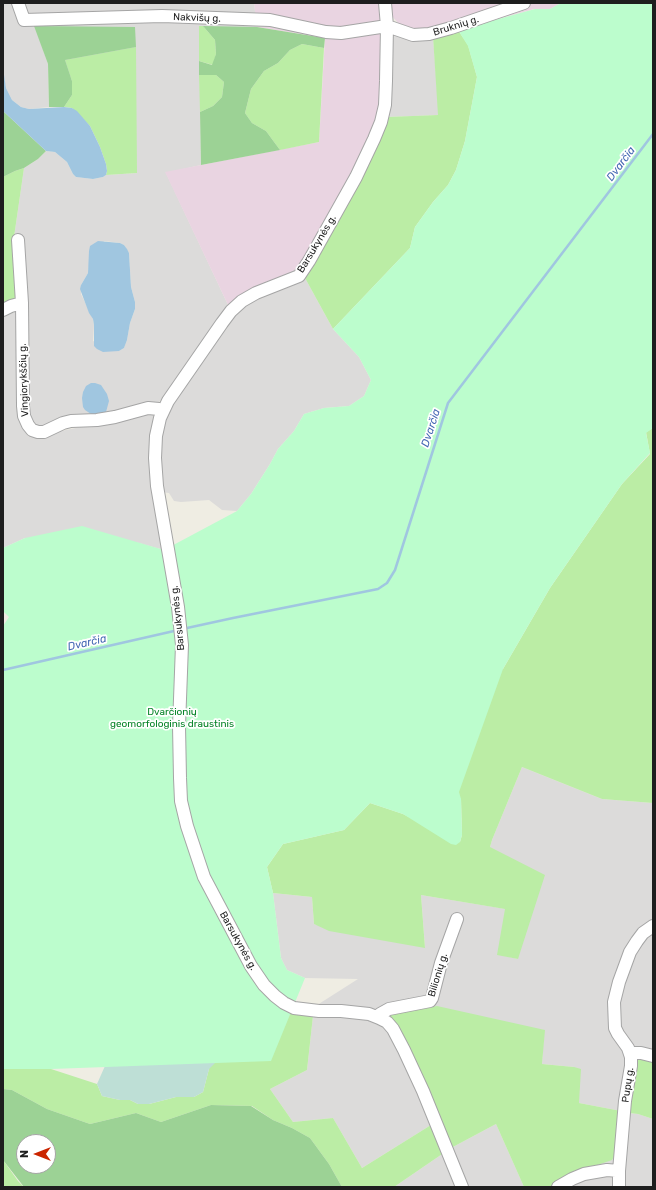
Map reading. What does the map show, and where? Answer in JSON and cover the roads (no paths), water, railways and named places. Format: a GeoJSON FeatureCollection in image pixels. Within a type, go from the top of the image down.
{"type":"FeatureCollection","features":[{"type":"Feature","properties":{"kind":"street","name":"Nakvišų g."},"geometry":{"type":"LineString","coordinates":[[18,3],[24,20],[162,16],[270,20],[326,32],[341,33],[387,26]]}},
{"type":"Feature","properties":{"kind":"street","name":"Barsukynės g."},"geometry":{"type":"LineString","coordinates":[[385,3],[387,26],[385,105],[381,122],[374,140],[356,177],[299,276],[256,292],[242,301],[222,323],[163,410],[156,436],[155,458],[157,486],[178,607],[182,645],[179,726],[181,801],[186,826],[204,877],[251,966],[264,985],[275,996],[294,1008],[369,1014],[387,1022],[393,1028],[423,1091],[462,1187]]}},
{"type":"Feature","properties":{"kind":"street","name":"Bruknių g."},"geometry":{"type":"LineString","coordinates":[[387,26],[413,35],[429,34],[524,3]]}},
{"type":"Feature","properties":{"kind":"street","name":"Vingiorykščių g."},"geometry":{"type":"LineString","coordinates":[[18,240],[22,303],[23,406],[26,420],[32,430],[44,432],[71,421],[97,420],[115,417],[148,408],[163,410]]}},
{"type":"Feature","properties":{"kind":"street"},"geometry":{"type":"LineString","coordinates":[[3,310],[22,303]]}},
{"type":"Feature","properties":{"kind":"street","name":"Bilionių g."},"geometry":{"type":"LineString","coordinates":[[379,1018],[380,1014],[389,1009],[430,1001],[441,963],[457,919]]}},
{"type":"Feature","properties":{"kind":"street","name":"Pupų g."},"geometry":{"type":"LineString","coordinates":[[619,1187],[625,1101],[631,1066],[628,1048],[615,1028],[614,1010],[616,992],[633,947],[643,933],[653,926]]}},
{"type":"Feature","properties":{"kind":"street"},"geometry":{"type":"LineString","coordinates":[[630,1053],[641,1053],[653,1056]]}},
{"type":"Feature","properties":{"kind":"street"},"geometry":{"type":"LineString","coordinates":[[558,1187],[584,1174],[607,1170],[619,1170]]}},
{"type":"Feature","properties":{"kind":"waterway","name":"Dvarčia"},"geometry":{"type":"LineString","coordinates":[[187,628],[378,589],[387,583],[395,570],[448,403],[653,134]]}},
{"type":"Feature","properties":{"kind":"waterway","name":"Dvarčia"},"geometry":{"type":"LineString","coordinates":[[3,670],[174,631]]}},
{"type":"Feature","properties":{"kind":"park label","name":"Dvarčionių geomorfologinis draustinis"},"geometry":{"type":"Point","coordinates":[172,718]}}]}
